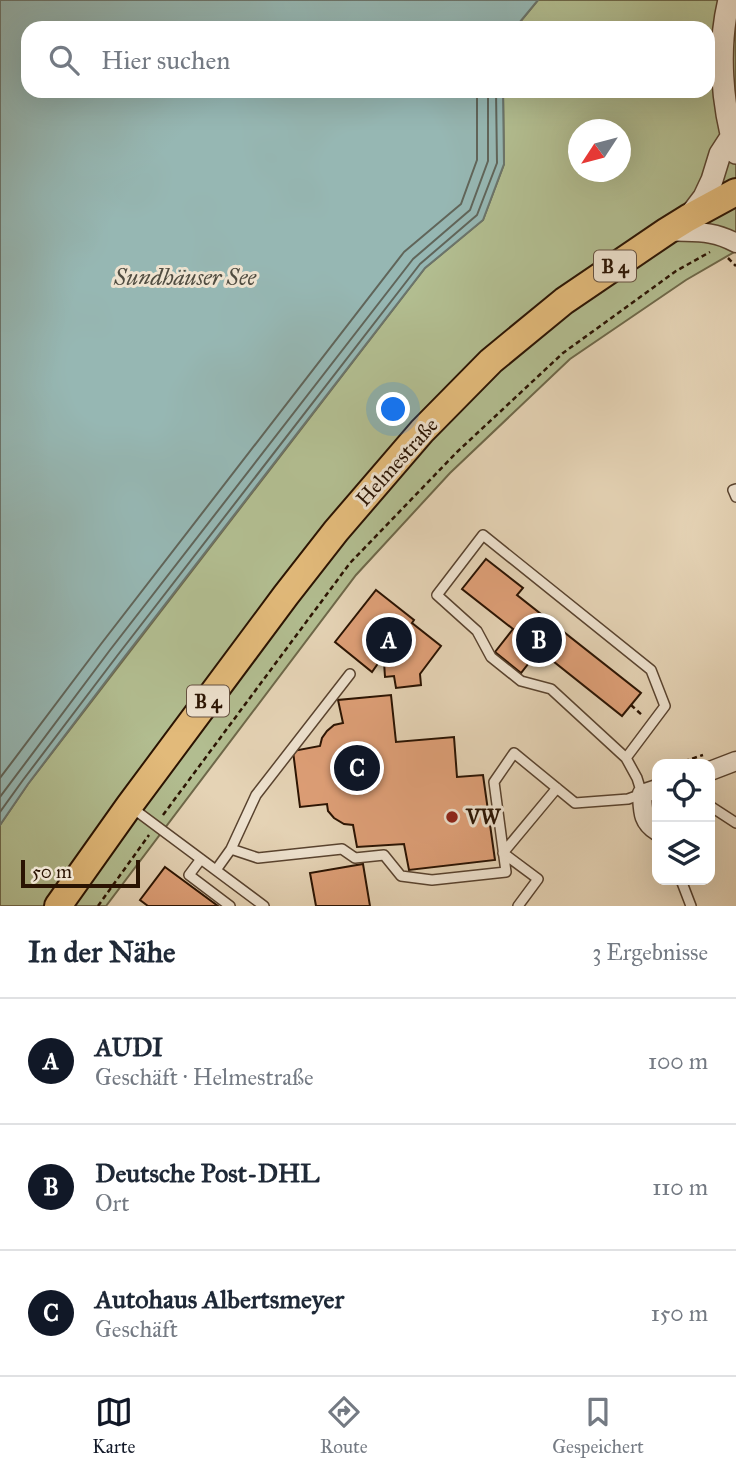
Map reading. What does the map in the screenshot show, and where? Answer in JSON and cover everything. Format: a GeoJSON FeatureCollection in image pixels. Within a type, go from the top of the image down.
{"type":"FeatureCollection","features":[{"type":"Feature","properties":{"kind":"main road","name":"Helmestraße"},"geometry":{"type":"LineString","coordinates":[[58,906],[129,806],[336,531],[422,431],[491,361],[593,281],[677,225],[736,192]]}},
{"type":"Feature","properties":{"kind":"street"},"geometry":{"type":"LineString","coordinates":[[677,225],[704,197],[720,154],[734,145],[724,90],[723,64],[724,22],[729,0]]}},
{"type":"Feature","properties":{"kind":"street"},"geometry":{"type":"LineString","coordinates":[[677,225],[719,234],[731,250]]}},
{"type":"Feature","properties":{"kind":"street"},"geometry":{"type":"LineString","coordinates":[[715,770],[736,761]]}},
{"type":"Feature","properties":{"kind":"street"},"geometry":{"type":"LineString","coordinates":[[650,792],[643,810],[652,827]]}},
{"type":"Feature","properties":{"kind":"lane"},"geometry":{"type":"LineString","coordinates":[[736,489],[733,490],[736,497]]}},
{"type":"Feature","properties":{"kind":"lane"},"geometry":{"type":"LineString","coordinates":[[231,849],[258,858],[342,849],[355,858],[384,855],[401,876],[432,880],[506,872],[494,782],[514,753],[575,803],[628,799],[650,792],[637,778],[626,758],[551,689],[521,681],[491,657],[477,631],[437,595],[483,535],[651,670],[666,706],[626,758]]}},
{"type":"Feature","properties":{"kind":"lane"},"geometry":{"type":"LineString","coordinates":[[216,870],[231,849],[256,795],[350,674]]}},
{"type":"Feature","properties":{"kind":"lane"},"geometry":{"type":"LineString","coordinates":[[503,853],[557,788]]}},
{"type":"Feature","properties":{"kind":"lane"},"geometry":{"type":"LineString","coordinates":[[129,806],[264,906]]}},
{"type":"Feature","properties":{"kind":"lane"},"geometry":{"type":"LineString","coordinates":[[715,809],[736,823]]}},
{"type":"Feature","properties":{"kind":"lane"},"geometry":{"type":"LineString","coordinates":[[503,853],[538,879],[518,906]]}},
{"type":"Feature","properties":{"kind":"lane"},"geometry":{"type":"LineString","coordinates":[[201,859],[187,878],[230,906]]}},
{"type":"Feature","properties":{"kind":"lane"},"geometry":{"type":"LineString","coordinates":[[683,885],[691,906]]}},
{"type":"Feature","properties":{"kind":"path"},"geometry":{"type":"LineString","coordinates":[[98,906],[350,563],[457,452],[564,353],[676,271],[717,247]]}},
{"type":"Feature","properties":{"kind":"path"},"geometry":{"type":"LineString","coordinates":[[731,250],[736,265]]}},
{"type":"Feature","properties":{"kind":"green space"},"geometry":{"type":"Polygon","coordinates":[[[538,0],[736,0],[736,251],[686,280],[570,359],[450,473],[356,575],[106,906],[0,906],[0,825],[28,784],[425,268],[483,220],[504,164],[503,98],[715,98],[715,21],[521,21],[538,0]]]}},
{"type":"Feature","properties":{"kind":"water","name":"Sundhäuser See"},"geometry":{"type":"Polygon","coordinates":[[[0,0],[538,0],[521,21],[21,21],[21,98],[503,98],[504,164],[483,220],[425,268],[122,660],[0,825],[0,0]]]}},
{"type":"Feature","properties":{"kind":"building"},"geometry":{"type":"Polygon","coordinates":[[[486,559],[523,588],[517,595],[641,693],[622,716],[539,650],[521,673],[495,652],[513,629],[462,589],[486,559]]]}},
{"type":"Feature","properties":{"kind":"building"},"geometry":{"type":"Polygon","coordinates":[[[376,590],[441,646],[420,674],[421,685],[396,688],[394,676],[385,677],[384,662],[379,662],[372,672],[335,642],[376,590]]]}},
{"type":"Feature","properties":{"kind":"building"},"geometry":{"type":"Polygon","coordinates":[[[391,695],[396,742],[454,737],[457,777],[483,775],[495,860],[409,870],[404,844],[357,847],[353,825],[344,824],[334,818],[328,811],[327,804],[300,807],[293,751],[320,746],[327,731],[334,725],[343,723],[338,700],[391,695]]]}},
{"type":"Feature","properties":{"kind":"building"},"geometry":{"type":"Polygon","coordinates":[[[363,864],[370,906],[316,906],[310,873],[363,864]]]}},
{"type":"Feature","properties":{"kind":"building"},"geometry":{"type":"Polygon","coordinates":[[[165,867],[218,906],[148,906],[140,900],[165,867]]]}},
{"type":"Feature","properties":{"kind":"place","name":"AUDI"},"geometry":{"type":"Point","coordinates":[389,640]}},
{"type":"Feature","properties":{"kind":"place","name":"Deutsche Post-DHL"},"geometry":{"type":"Point","coordinates":[539,640]}},
{"type":"Feature","properties":{"kind":"place","name":"Autohaus Albertsmeyer"},"geometry":{"type":"Point","coordinates":[357,768]}},
{"type":"Feature","properties":{"kind":"place","name":"VW"},"geometry":{"type":"Point","coordinates":[452,817]}}]}
